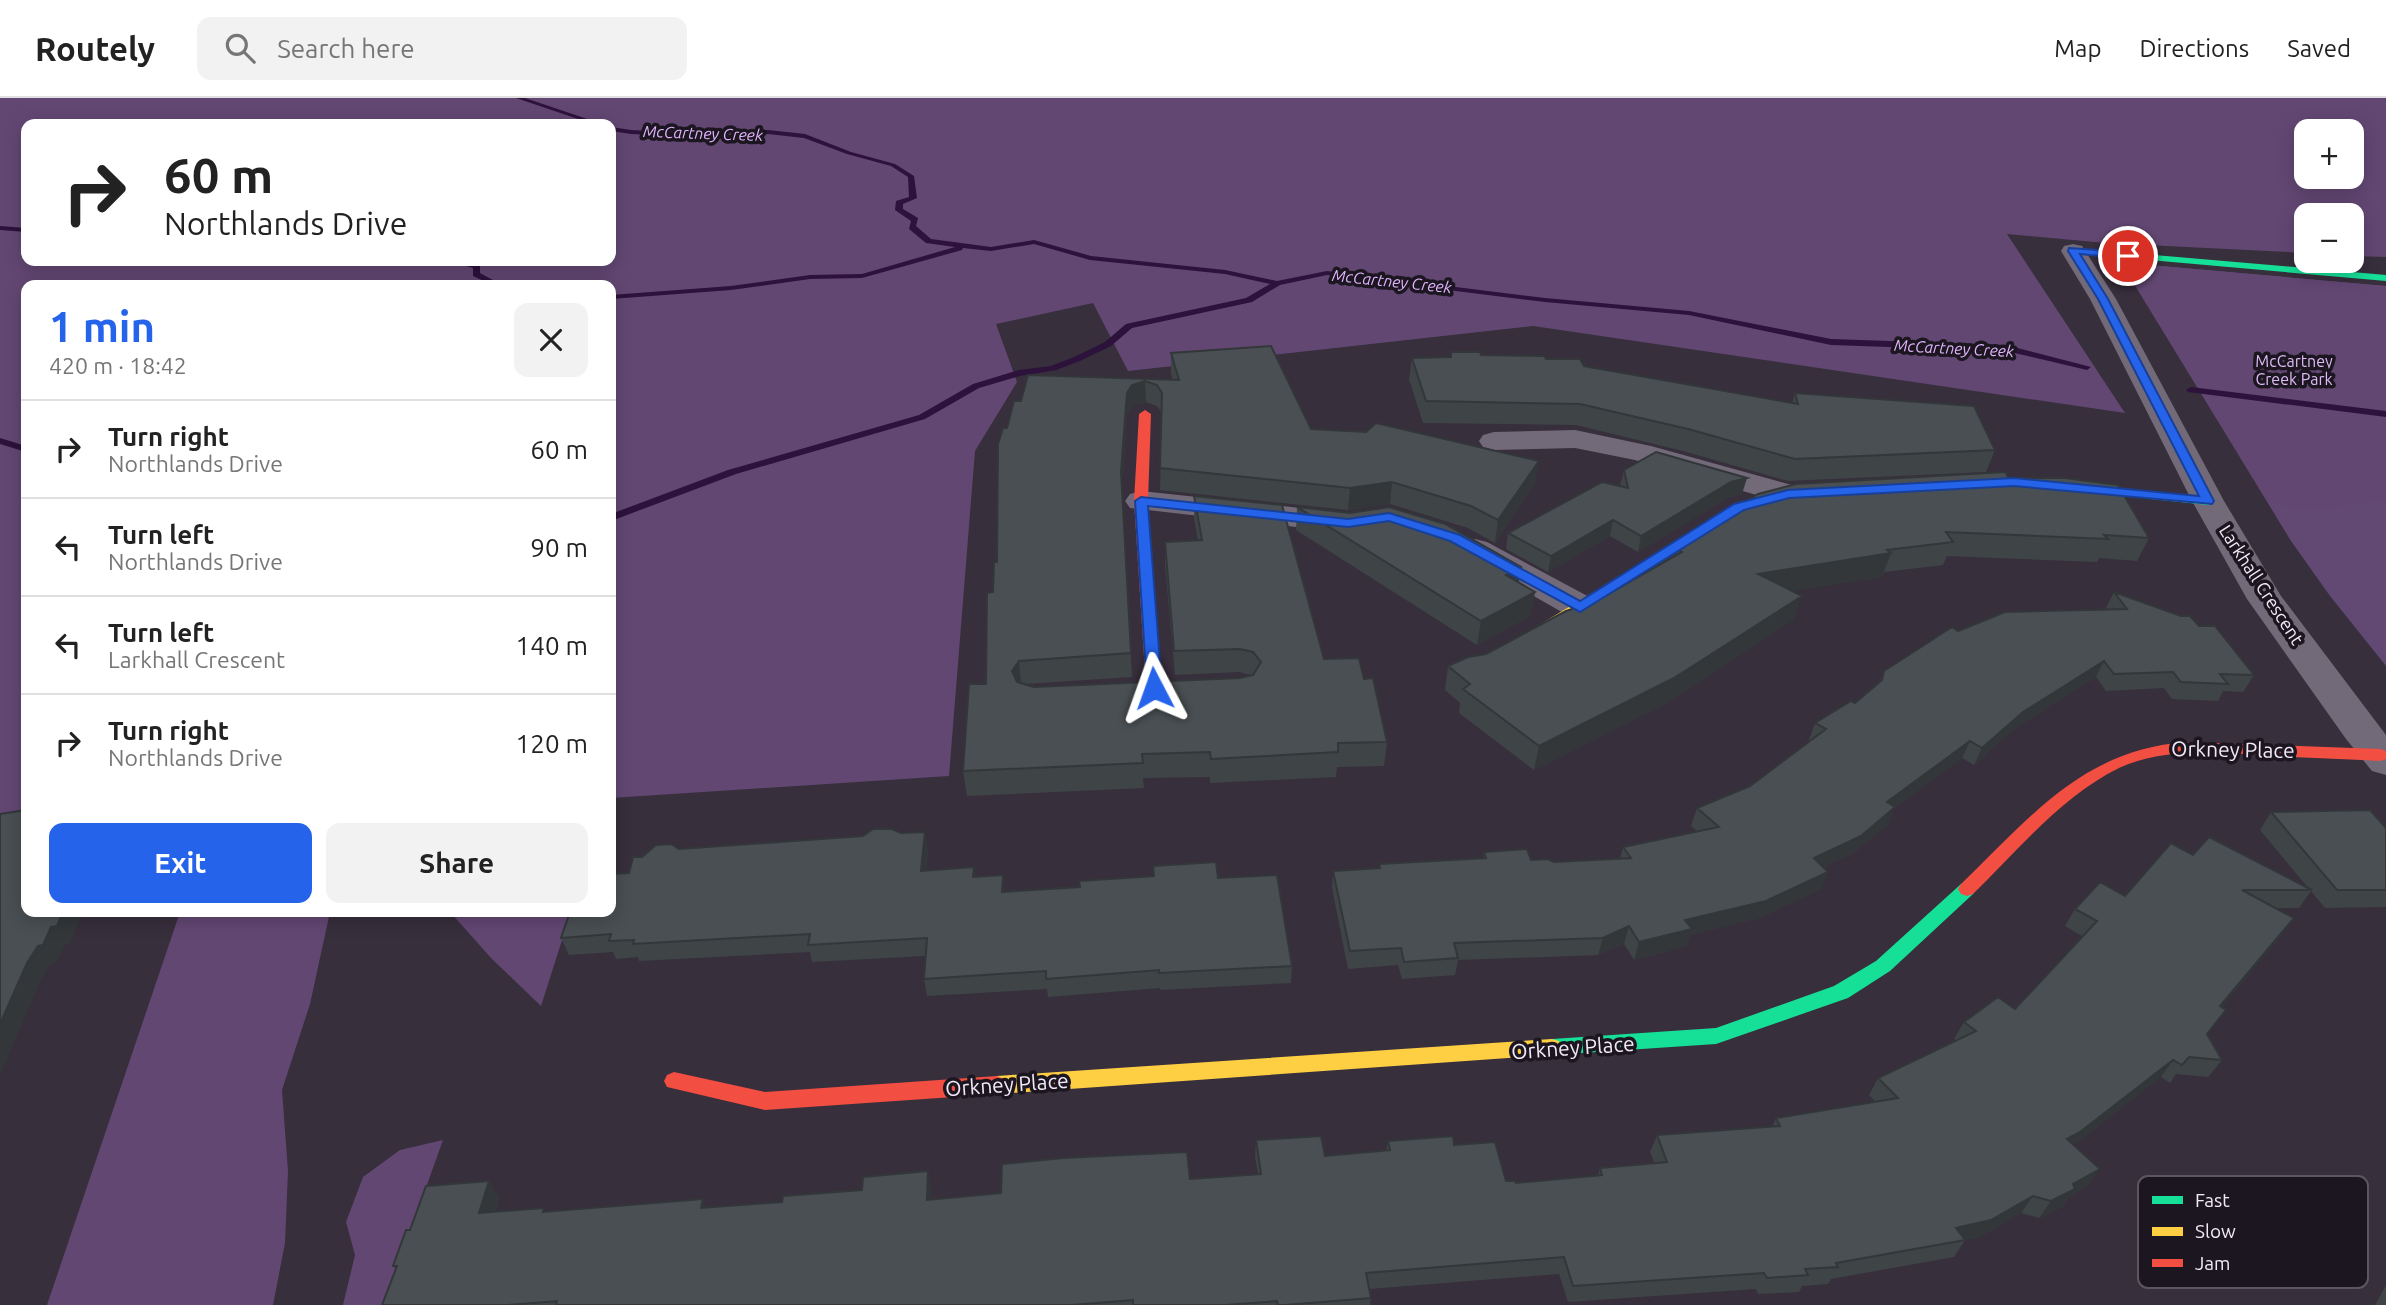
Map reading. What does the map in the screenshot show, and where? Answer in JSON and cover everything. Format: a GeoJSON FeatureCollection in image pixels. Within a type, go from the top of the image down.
{"type":"FeatureCollection","features":[{"type":"Feature","properties":{"kind":"street"},"geometry":{"type":"LineString","coordinates":[[2073,251],[2386,278]]}},
{"type":"Feature","properties":{"kind":"street","name":"Larkhall Crescent"},"geometry":{"type":"LineString","coordinates":[[2073,251],[2103,299],[2208,501],[2265,599],[2383,758]]}},
{"type":"Feature","properties":{"kind":"street"},"geometry":{"type":"LineString","coordinates":[[1115,691],[1173,688],[1141,501],[1145,414]]}},
{"type":"Feature","properties":{"kind":"street"},"geometry":{"type":"LineString","coordinates":[[1494,442],[1576,439],[1640,452],[1795,494]]}},
{"type":"Feature","properties":{"kind":"street"},"geometry":{"type":"LineString","coordinates":[[2055,486],[2208,501]]}},
{"type":"Feature","properties":{"kind":"street"},"geometry":{"type":"LineString","coordinates":[[1751,504],[1795,494]]}},
{"type":"Feature","properties":{"kind":"street"},"geometry":{"type":"LineString","coordinates":[[1141,501],[1348,523],[1379,518]]}},
{"type":"Feature","properties":{"kind":"street"},"geometry":{"type":"LineString","coordinates":[[1524,638],[1580,607],[1728,514]]}},
{"type":"Feature","properties":{"kind":"street"},"geometry":{"type":"LineString","coordinates":[[1442,534],[1455,538],[1580,607]]}},
{"type":"Feature","properties":{"kind":"street","name":"Orkney Place"},"geometry":{"type":"LineString","coordinates":[[674,1081],[765,1101],[1716,1036],[1840,992],[1883,966],[2071,792],[2096,771],[2128,755],[2161,748],[2192,747],[2383,758]]}},
{"type":"Feature","properties":{"kind":"green space"},"geometry":{"type":"Polygon","coordinates":[[[0,98],[2386,98],[2386,257],[2364,256],[2364,203],[2294,203],[2294,252],[2106,243],[2007,234],[2125,413],[1533,326],[1128,371],[1093,303],[996,324],[1017,382],[975,451],[949,776],[616,798],[616,280],[21,280],[21,826],[0,830],[0,98]]]}},
{"type":"Feature","properties":{"kind":"green space","name":"McCartney Creek Park"},"geometry":{"type":"Polygon","coordinates":[[[2138,264],[2386,286],[2386,666],[2330,596],[2291,541],[2125,269],[2138,264]]]}},
{"type":"Feature","properties":{"kind":"green space","name":"McCartney Creek Park"},"geometry":{"type":"Polygon","coordinates":[[[2138,264],[2386,286],[2386,501],[2315,509],[2268,502],[2125,269],[2138,264]]]}},
{"type":"Feature","properties":{"kind":"green space"},"geometry":{"type":"Polygon","coordinates":[[[178,917],[329,917],[310,1004],[282,1090],[288,1171],[285,1243],[273,1305],[47,1305],[178,917]]]}},
{"type":"Feature","properties":{"kind":"green space"},"geometry":{"type":"Polygon","coordinates":[[[454,917],[569,917],[541,1006],[492,959],[454,917]]]}},
{"type":"Feature","properties":{"kind":"green space"},"geometry":{"type":"Polygon","coordinates":[[[443,1140],[384,1305],[343,1305],[355,1255],[346,1222],[363,1177],[400,1150],[443,1140]]]}},
{"type":"Feature","properties":{"kind":"building"},"geometry":{"type":"Polygon","coordinates":[[[1271,346],[1311,429],[1366,432],[1376,423],[1539,461],[1498,520],[1471,506],[1392,482],[1350,488],[1160,468],[1162,393],[1157,385],[1145,381],[1132,385],[1127,393],[1121,472],[1131,653],[1019,661],[1012,671],[1017,682],[1034,687],[1240,678],[1253,675],[1261,662],[1253,652],[1240,649],[1174,651],[1165,542],[1202,540],[1194,496],[1282,505],[1324,659],[1359,658],[1364,679],[1373,678],[1387,742],[1338,743],[1338,752],[1211,759],[1210,752],[1142,754],[1143,763],[963,771],[969,684],[986,684],[987,593],[993,592],[994,562],[997,562],[998,444],[1003,428],[1007,428],[1014,401],[1021,401],[1028,375],[1179,380],[1171,353],[1271,346]]]}},
{"type":"Feature","properties":{"kind":"building"},"geometry":{"type":"Polygon","coordinates":[[[1451,352],[1580,359],[1584,366],[1798,404],[1795,393],[1974,406],[1995,450],[1795,459],[1688,429],[1580,404],[1426,401],[1412,358],[1451,357],[1451,352]]]}},
{"type":"Feature","properties":{"kind":"building"},"geometry":{"type":"Polygon","coordinates":[[[1656,452],[1747,478],[1731,482],[1641,536],[1613,520],[1551,556],[1508,533],[1602,482],[1628,488],[1624,470],[1656,452]]]}},
{"type":"Feature","properties":{"kind":"building"},"geometry":{"type":"Polygon","coordinates":[[[2006,472],[2008,478],[2065,478],[2118,485],[2149,538],[2104,535],[2108,539],[1946,532],[1953,542],[1887,550],[1891,553],[1758,574],[1802,596],[1674,678],[1539,746],[1463,689],[1470,684],[1448,666],[1468,657],[1486,654],[1566,611],[1589,605],[1682,552],[1674,547],[1758,494],[1796,484],[2006,472]]]}},
{"type":"Feature","properties":{"kind":"building"},"geometry":{"type":"Polygon","coordinates":[[[1297,507],[1350,513],[1389,507],[1445,524],[1521,567],[1506,575],[1535,592],[1481,621],[1297,507]]]}},
{"type":"Feature","properties":{"kind":"building"},"geometry":{"type":"Polygon","coordinates":[[[2114,592],[2181,616],[2190,616],[2199,626],[2215,626],[2254,675],[2220,674],[2228,684],[2181,682],[2173,672],[2114,674],[2104,661],[2023,712],[1982,748],[1970,741],[1887,802],[1895,807],[1861,836],[1814,858],[1828,872],[1766,901],[1685,920],[1692,929],[1639,942],[1629,926],[1603,938],[1454,943],[1458,958],[1404,962],[1401,948],[1350,951],[1333,871],[1380,868],[1379,864],[1486,858],[1484,852],[1527,849],[1531,860],[1548,859],[1554,862],[1631,858],[1623,847],[1719,827],[1697,808],[1750,786],[1826,729],[1815,723],[1851,701],[1855,703],[1882,680],[1884,671],[1952,627],[1958,631],[2005,612],[2127,609],[2114,592]]]}},
{"type":"Feature","properties":{"kind":"building"},"geometry":{"type":"Polygon","coordinates":[[[2370,810],[2386,828],[2386,890],[2337,890],[2271,812],[2370,810]]]}},
{"type":"Feature","properties":{"kind":"building"},"geometry":{"type":"Polygon","coordinates":[[[21,811],[21,917],[61,917],[57,926],[51,927],[43,945],[38,946],[27,963],[0,1024],[0,814],[21,811]]]}},
{"type":"Feature","properties":{"kind":"building"},"geometry":{"type":"Polygon","coordinates":[[[873,829],[892,829],[901,833],[925,832],[921,871],[974,867],[973,877],[1003,875],[1002,892],[1080,887],[1079,881],[1154,876],[1153,866],[1216,862],[1218,878],[1277,875],[1292,966],[1159,973],[1159,970],[1046,979],[1046,971],[924,979],[927,938],[808,945],[810,934],[633,944],[634,940],[609,941],[611,934],[561,938],[568,917],[616,917],[616,874],[629,873],[633,857],[642,857],[656,845],[671,844],[679,849],[863,836],[873,829]]]}},
{"type":"Feature","properties":{"kind":"building"},"geometry":{"type":"Polygon","coordinates":[[[2209,837],[2312,890],[2242,890],[2294,918],[2220,1006],[2226,1010],[2207,1034],[2222,1060],[2189,1057],[2182,1065],[2173,1060],[2080,1132],[2067,1139],[2100,1169],[2073,1184],[2075,1189],[2051,1201],[2033,1196],[1991,1220],[1956,1228],[1965,1240],[1836,1263],[1838,1267],[1805,1269],[1808,1275],[1767,1278],[1764,1273],[1573,1286],[1564,1257],[1366,1273],[1371,1298],[1285,1305],[1278,1305],[1277,1301],[1225,1305],[1133,1305],[1133,1300],[1072,1305],[556,1305],[557,1301],[508,1305],[382,1305],[397,1266],[393,1266],[406,1230],[410,1230],[426,1186],[489,1181],[479,1213],[544,1208],[543,1212],[703,1199],[701,1208],[782,1202],[783,1196],[862,1190],[863,1177],[928,1171],[927,1200],[1001,1193],[1002,1164],[1063,1158],[1187,1152],[1190,1179],[1261,1174],[1256,1140],[1321,1136],[1325,1156],[1390,1150],[1388,1141],[1453,1136],[1454,1145],[1495,1142],[1506,1181],[1516,1183],[1602,1175],[1600,1168],[1667,1162],[1657,1135],[1780,1126],[1776,1118],[1898,1098],[1878,1078],[1976,1031],[1964,1022],[1998,997],[2015,1009],[2097,921],[2075,909],[2100,882],[2125,896],[2171,843],[2193,855],[2209,837]]]}},
{"type":"Feature","properties":{"kind":"waterway","name":"McCartney Creek"},"geometry":{"type":"LineString","coordinates":[[519,98],[584,119]]}},
{"type":"Feature","properties":{"kind":"waterway","name":"McCartney Creek"},"geometry":{"type":"LineString","coordinates":[[616,130],[728,137],[768,132],[805,136],[849,153],[893,165],[911,176],[913,198],[899,203],[899,210],[915,220],[912,227],[929,241],[991,249],[1034,242],[1090,258],[1225,272],[1277,283]]}},
{"type":"Feature","properties":{"kind":"waterway"},"geometry":{"type":"LineString","coordinates":[[0,228],[21,230]]}},
{"type":"Feature","properties":{"kind":"waterway"},"geometry":{"type":"LineString","coordinates":[[616,297],[731,288],[810,277],[862,276],[959,248]]}},
{"type":"Feature","properties":{"kind":"waterway"},"geometry":{"type":"LineString","coordinates":[[473,266],[477,267],[476,274],[488,280]]}},
{"type":"Feature","properties":{"kind":"waterway","name":"McCartney Creek"},"geometry":{"type":"LineString","coordinates":[[1277,283],[1327,273],[1545,300],[1689,313],[1831,342],[2006,348],[2087,367]]}},
{"type":"Feature","properties":{"kind":"waterway"},"geometry":{"type":"LineString","coordinates":[[616,516],[732,472],[922,417],[976,386],[1019,373],[1053,368],[1077,359],[1108,344],[1129,326],[1249,300],[1277,283]]}},
{"type":"Feature","properties":{"kind":"waterway","name":"McCartney Creek"},"geometry":{"type":"LineString","coordinates":[[2191,390],[2386,414]]}},
{"type":"Feature","properties":{"kind":"waterway"},"geometry":{"type":"LineString","coordinates":[[0,441],[21,447]]}},
{"type":"Feature","properties":{"kind":"traffic: fast"},"geometry":{"type":"LineString","coordinates":[[2073,251],[2386,278]]}},
{"type":"Feature","properties":{"kind":"traffic: fast"},"geometry":{"type":"LineString","coordinates":[[2071,487],[2208,501]]}},
{"type":"Feature","properties":{"kind":"traffic: fast"},"geometry":{"type":"LineString","coordinates":[[1552,1047],[1716,1036],[1841,992],[1883,966],[1967,889]]}},
{"type":"Feature","properties":{"kind":"traffic: slow"},"geometry":{"type":"LineString","coordinates":[[1538,630],[1580,607],[1717,521]]}},
{"type":"Feature","properties":{"kind":"traffic: slow"},"geometry":{"type":"LineString","coordinates":[[997,1085],[1552,1047]]}},
{"type":"Feature","properties":{"kind":"traffic: jam"},"geometry":{"type":"LineString","coordinates":[[1145,414],[1141,501],[1154,688]]}},
{"type":"Feature","properties":{"kind":"traffic: jam"},"geometry":{"type":"LineString","coordinates":[[1967,889],[2074,789],[2130,757],[2186,748],[2380,755]]}},
{"type":"Feature","properties":{"kind":"traffic: jam"},"geometry":{"type":"LineString","coordinates":[[674,1081],[765,1101],[997,1085]]}},
{"type":"Feature","properties":{"kind":"route"},"geometry":{"type":"LineString","coordinates":[[1154,688],[1141,501],[1348,523],[1389,517],[1455,538],[1580,607],[1739,507],[1788,494],[2014,482],[2208,501],[2103,299],[2073,251],[2128,256]]}}]}
